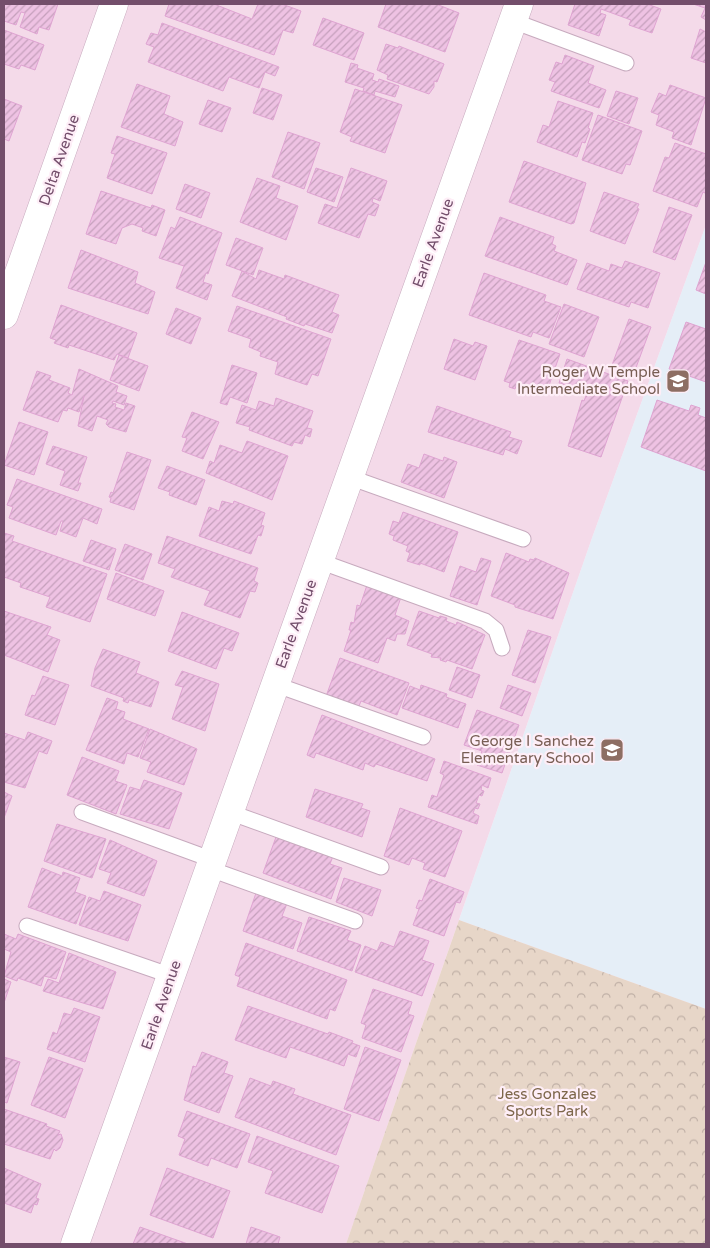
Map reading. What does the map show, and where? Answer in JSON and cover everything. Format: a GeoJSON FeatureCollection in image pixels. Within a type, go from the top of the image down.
{"type":"FeatureCollection","features":[{"type":"Feature","properties":{"kind":"street","name":"Delta Avenue"},"geometry":{"type":"LineString","coordinates":[[4,315],[114,4]]}},
{"type":"Feature","properties":{"kind":"street","name":"Earle Avenue"},"geometry":{"type":"LineString","coordinates":[[75,1244],[516,12]]}},
{"type":"Feature","properties":{"kind":"lane"},"geometry":{"type":"LineString","coordinates":[[516,12],[626,63]]}},
{"type":"Feature","properties":{"kind":"lane"},"geometry":{"type":"LineString","coordinates":[[349,477],[523,539]]}},
{"type":"Feature","properties":{"kind":"lane"},"geometry":{"type":"LineString","coordinates":[[319,561],[485,621],[496,630],[502,648]]}},
{"type":"Feature","properties":{"kind":"lane"},"geometry":{"type":"LineString","coordinates":[[274,684],[423,737]]}},
{"type":"Feature","properties":{"kind":"lane"},"geometry":{"type":"LineString","coordinates":[[82,812],[355,921]]}},
{"type":"Feature","properties":{"kind":"lane"},"geometry":{"type":"LineString","coordinates":[[229,812],[381,867]]}},
{"type":"Feature","properties":{"kind":"lane"},"geometry":{"type":"LineString","coordinates":[[27,926],[172,976]]}},
{"type":"Feature","properties":{"kind":"shaded area"},"geometry":{"type":"Polygon","coordinates":[[[4,4],[706,4],[706,225],[592,538],[346,1244],[4,1244],[4,4]]]}},
{"type":"Feature","properties":{"kind":"shaded area","name":"George I Sanchez Elementary School"},"geometry":{"type":"Polygon","coordinates":[[[706,225],[706,1009],[459,920],[592,538],[706,225]]]}},
{"type":"Feature","properties":{"kind":"green space","name":"Jess Gonzales Sports Park"},"geometry":{"type":"Polygon","coordinates":[[[459,920],[706,1009],[706,1244],[346,1244],[459,920]]]}},
{"type":"Feature","properties":{"kind":"building"},"geometry":{"type":"Polygon","coordinates":[[[4,4],[58,4],[49,30],[39,27],[37,34],[20,27],[25,13],[21,12],[16,25],[4,21],[4,4]]]}},
{"type":"Feature","properties":{"kind":"building"},"geometry":{"type":"Polygon","coordinates":[[[169,4],[214,4],[252,19],[258,4],[282,4],[301,11],[293,33],[283,30],[274,55],[165,16],[169,4]]]}},
{"type":"Feature","properties":{"kind":"building"},"geometry":{"type":"Polygon","coordinates":[[[386,4],[436,4],[459,13],[445,52],[378,27],[386,4]]]}},
{"type":"Feature","properties":{"kind":"building"},"geometry":{"type":"Polygon","coordinates":[[[575,4],[647,4],[661,9],[652,33],[629,25],[631,20],[601,9],[600,13],[606,15],[599,36],[568,25],[575,4]]]}},
{"type":"Feature","properties":{"kind":"building"},"geometry":{"type":"Polygon","coordinates":[[[693,4],[706,4],[706,20],[701,17],[705,8],[693,4]]]}},
{"type":"Feature","properties":{"kind":"building"},"geometry":{"type":"Polygon","coordinates":[[[323,18],[364,33],[354,60],[313,45],[323,18]]]}},
{"type":"Feature","properties":{"kind":"building"},"geometry":{"type":"Polygon","coordinates":[[[162,23],[279,67],[275,76],[265,72],[259,88],[229,77],[223,91],[148,62],[154,47],[146,44],[151,33],[158,35],[162,23]]]}},
{"type":"Feature","properties":{"kind":"building"},"geometry":{"type":"Polygon","coordinates":[[[700,29],[706,32],[706,63],[691,58],[700,29]]]}},
{"type":"Feature","properties":{"kind":"building"},"geometry":{"type":"Polygon","coordinates":[[[4,30],[44,45],[35,70],[21,65],[19,69],[4,64],[4,30]]]}},
{"type":"Feature","properties":{"kind":"building"},"geometry":{"type":"Polygon","coordinates":[[[386,44],[398,48],[399,46],[444,64],[437,82],[434,81],[434,87],[429,94],[387,79],[388,75],[377,70],[386,44]]]}},
{"type":"Feature","properties":{"kind":"building"},"geometry":{"type":"Polygon","coordinates":[[[565,55],[594,66],[588,83],[606,90],[599,108],[551,91],[555,82],[549,80],[556,62],[562,64],[565,55]]]}},
{"type":"Feature","properties":{"kind":"building"},"geometry":{"type":"Polygon","coordinates":[[[351,63],[358,65],[357,68],[374,74],[372,80],[378,82],[379,79],[399,86],[395,97],[375,91],[374,95],[363,91],[364,88],[345,82],[351,63]]]}},
{"type":"Feature","properties":{"kind":"building"},"geometry":{"type":"Polygon","coordinates":[[[137,84],[170,96],[164,114],[183,122],[175,146],[121,127],[137,84]]]}},
{"type":"Feature","properties":{"kind":"building"},"geometry":{"type":"Polygon","coordinates":[[[670,85],[706,98],[691,145],[672,138],[674,132],[656,125],[659,115],[651,112],[659,93],[666,96],[670,85]]]}},
{"type":"Feature","properties":{"kind":"building"},"geometry":{"type":"Polygon","coordinates":[[[262,88],[282,95],[273,120],[253,113],[262,88]]]}},
{"type":"Feature","properties":{"kind":"building"},"geometry":{"type":"Polygon","coordinates":[[[355,89],[402,105],[385,153],[350,141],[352,137],[340,132],[355,89]]]}},
{"type":"Feature","properties":{"kind":"building"},"geometry":{"type":"Polygon","coordinates":[[[616,91],[638,98],[629,124],[607,116],[616,91]]]}},
{"type":"Feature","properties":{"kind":"building"},"geometry":{"type":"Polygon","coordinates":[[[4,99],[22,106],[9,141],[4,139],[4,99]]]}},
{"type":"Feature","properties":{"kind":"building"},"geometry":{"type":"Polygon","coordinates":[[[208,100],[231,108],[222,132],[199,124],[208,100]]]}},
{"type":"Feature","properties":{"kind":"building"},"geometry":{"type":"Polygon","coordinates":[[[558,101],[593,113],[585,143],[582,142],[577,157],[537,142],[543,125],[549,127],[558,101]]]}},
{"type":"Feature","properties":{"kind":"building"},"geometry":{"type":"Polygon","coordinates":[[[598,115],[642,131],[630,165],[626,164],[622,174],[582,160],[598,115]]]}},
{"type":"Feature","properties":{"kind":"building"},"geometry":{"type":"Polygon","coordinates":[[[288,132],[320,143],[304,189],[272,177],[288,132]]]}},
{"type":"Feature","properties":{"kind":"building"},"geometry":{"type":"Polygon","coordinates":[[[117,136],[167,153],[152,194],[107,178],[115,154],[111,153],[117,136]]]}},
{"type":"Feature","properties":{"kind":"building"},"geometry":{"type":"Polygon","coordinates":[[[675,143],[706,154],[706,190],[705,193],[703,192],[697,207],[653,191],[665,157],[669,158],[675,143]]]}},
{"type":"Feature","properties":{"kind":"building"},"geometry":{"type":"Polygon","coordinates":[[[524,161],[586,183],[574,223],[571,224],[509,202],[524,161]]]}},
{"type":"Feature","properties":{"kind":"building"},"geometry":{"type":"Polygon","coordinates":[[[316,168],[343,177],[334,202],[307,192],[316,168]]]}},
{"type":"Feature","properties":{"kind":"building"},"geometry":{"type":"Polygon","coordinates":[[[351,168],[387,181],[380,201],[373,198],[372,202],[379,205],[375,216],[368,214],[359,238],[318,223],[325,204],[337,208],[351,168]]]}},
{"type":"Feature","properties":{"kind":"building"},"geometry":{"type":"Polygon","coordinates":[[[257,178],[280,186],[276,198],[298,206],[286,240],[240,222],[257,178]]]}},
{"type":"Feature","properties":{"kind":"building"},"geometry":{"type":"Polygon","coordinates":[[[185,184],[210,193],[201,218],[176,209],[185,184]]]}},
{"type":"Feature","properties":{"kind":"building"},"geometry":{"type":"Polygon","coordinates":[[[101,191],[151,208],[152,205],[165,210],[156,236],[142,231],[143,228],[132,224],[122,228],[116,244],[86,234],[101,191]]]}},
{"type":"Feature","properties":{"kind":"building"},"geometry":{"type":"Polygon","coordinates":[[[604,192],[639,204],[637,208],[639,209],[625,244],[590,231],[604,192]]]}},
{"type":"Feature","properties":{"kind":"building"},"geometry":{"type":"Polygon","coordinates":[[[669,207],[692,215],[675,260],[653,252],[669,207]]]}},
{"type":"Feature","properties":{"kind":"building"},"geometry":{"type":"Polygon","coordinates":[[[180,217],[222,233],[208,274],[206,273],[203,282],[212,285],[207,300],[176,288],[184,266],[159,258],[171,227],[175,229],[180,217]]]}},
{"type":"Feature","properties":{"kind":"building"},"geometry":{"type":"Polygon","coordinates":[[[500,217],[554,237],[552,244],[556,246],[554,251],[577,260],[567,285],[485,256],[500,217]]]}},
{"type":"Feature","properties":{"kind":"building"},"geometry":{"type":"Polygon","coordinates":[[[236,238],[263,248],[253,275],[226,265],[236,238]]]}},
{"type":"Feature","properties":{"kind":"building"},"geometry":{"type":"Polygon","coordinates":[[[81,250],[138,272],[135,283],[155,292],[148,314],[68,288],[81,250]]]}},
{"type":"Feature","properties":{"kind":"building"},"geometry":{"type":"Polygon","coordinates":[[[625,261],[660,273],[648,308],[631,302],[629,307],[577,289],[587,263],[609,271],[611,264],[622,268],[625,261]]]}},
{"type":"Feature","properties":{"kind":"building"},"geometry":{"type":"Polygon","coordinates":[[[706,262],[706,294],[696,290],[706,262]]]}},
{"type":"Feature","properties":{"kind":"building"},"geometry":{"type":"Polygon","coordinates":[[[259,270],[284,279],[285,275],[339,295],[332,312],[339,315],[332,333],[305,324],[304,326],[286,319],[287,317],[232,296],[242,271],[256,279],[259,270]]]}},
{"type":"Feature","properties":{"kind":"building"},"geometry":{"type":"Polygon","coordinates":[[[484,273],[546,295],[544,301],[561,307],[549,338],[533,332],[531,337],[469,315],[484,273]]]}},
{"type":"Feature","properties":{"kind":"building"},"geometry":{"type":"Polygon","coordinates":[[[564,304],[599,317],[584,357],[549,344],[564,304]]]}},
{"type":"Feature","properties":{"kind":"building"},"geometry":{"type":"Polygon","coordinates":[[[61,305],[137,333],[128,358],[117,354],[114,360],[69,345],[68,348],[54,343],[56,340],[50,338],[61,305]]]}},
{"type":"Feature","properties":{"kind":"building"},"geometry":{"type":"Polygon","coordinates":[[[237,306],[331,339],[318,376],[312,374],[307,385],[275,374],[278,362],[260,356],[261,352],[249,347],[251,339],[228,331],[237,306]]]}},
{"type":"Feature","properties":{"kind":"building"},"geometry":{"type":"Polygon","coordinates":[[[176,308],[201,318],[191,344],[166,334],[176,308]]]}},
{"type":"Feature","properties":{"kind":"building"},"geometry":{"type":"Polygon","coordinates":[[[629,319],[651,327],[634,373],[612,365],[629,319]]]}},
{"type":"Feature","properties":{"kind":"building"},"geometry":{"type":"Polygon","coordinates":[[[686,322],[706,329],[706,382],[669,369],[686,322]]]}},
{"type":"Feature","properties":{"kind":"building"},"geometry":{"type":"Polygon","coordinates":[[[454,339],[473,346],[475,342],[487,346],[475,380],[444,369],[454,339]]]}},
{"type":"Feature","properties":{"kind":"building"},"geometry":{"type":"Polygon","coordinates":[[[519,340],[560,354],[546,394],[517,383],[515,389],[509,387],[510,383],[504,381],[519,340]]]}},
{"type":"Feature","properties":{"kind":"building"},"geometry":{"type":"Polygon","coordinates":[[[119,355],[148,366],[139,391],[110,380],[119,355]]]}},
{"type":"Feature","properties":{"kind":"building"},"geometry":{"type":"Polygon","coordinates":[[[567,359],[628,381],[601,457],[568,446],[582,400],[584,401],[587,393],[559,383],[567,359]]]}},
{"type":"Feature","properties":{"kind":"building"},"geometry":{"type":"Polygon","coordinates":[[[232,365],[257,373],[247,403],[230,397],[227,405],[220,403],[232,365]]]}},
{"type":"Feature","properties":{"kind":"building"},"geometry":{"type":"Polygon","coordinates":[[[79,369],[118,386],[116,392],[127,396],[124,405],[113,401],[112,403],[116,404],[115,407],[124,410],[126,403],[135,406],[126,432],[109,427],[106,424],[108,420],[97,416],[92,431],[78,426],[84,396],[79,412],[68,408],[67,411],[63,410],[58,422],[23,410],[37,371],[51,376],[49,380],[70,388],[68,393],[72,395],[79,369]]]}},
{"type":"Feature","properties":{"kind":"building"},"geometry":{"type":"Polygon","coordinates":[[[276,398],[313,411],[307,428],[312,429],[310,437],[305,435],[302,444],[294,442],[292,446],[249,430],[250,427],[236,423],[242,405],[256,410],[259,401],[274,406],[276,398]]]}},
{"type":"Feature","properties":{"kind":"building"},"geometry":{"type":"Polygon","coordinates":[[[657,400],[689,411],[691,405],[700,408],[698,415],[706,418],[706,471],[641,447],[657,400]]]}},
{"type":"Feature","properties":{"kind":"building"},"geometry":{"type":"Polygon","coordinates":[[[437,406],[511,432],[509,437],[522,441],[517,454],[505,449],[503,455],[428,432],[437,406]]]}},
{"type":"Feature","properties":{"kind":"building"},"geometry":{"type":"Polygon","coordinates":[[[192,412],[219,422],[203,459],[182,451],[187,438],[182,437],[192,412]]]}},
{"type":"Feature","properties":{"kind":"building"},"geometry":{"type":"Polygon","coordinates":[[[19,422],[48,432],[34,475],[4,465],[19,422]]]}},
{"type":"Feature","properties":{"kind":"building"},"geometry":{"type":"Polygon","coordinates":[[[247,441],[288,456],[272,500],[206,473],[210,461],[214,463],[220,445],[242,453],[247,441]]]}},
{"type":"Feature","properties":{"kind":"building"},"geometry":{"type":"Polygon","coordinates":[[[53,446],[87,457],[78,483],[81,483],[78,491],[60,485],[65,471],[46,464],[53,446]]]}},
{"type":"Feature","properties":{"kind":"building"},"geometry":{"type":"Polygon","coordinates":[[[127,452],[151,460],[134,510],[110,502],[111,498],[109,497],[111,492],[113,493],[127,452]]]}},
{"type":"Feature","properties":{"kind":"building"},"geometry":{"type":"Polygon","coordinates":[[[424,454],[443,461],[444,457],[457,462],[444,498],[401,482],[408,464],[419,468],[424,454]]]}},
{"type":"Feature","properties":{"kind":"building"},"geometry":{"type":"Polygon","coordinates":[[[167,466],[205,480],[196,505],[169,495],[170,492],[158,488],[167,466]]]}},
{"type":"Feature","properties":{"kind":"building"},"geometry":{"type":"Polygon","coordinates":[[[17,479],[102,509],[97,524],[83,518],[76,537],[60,531],[63,521],[61,521],[56,535],[9,518],[13,507],[7,505],[17,479]]]}},
{"type":"Feature","properties":{"kind":"building"},"geometry":{"type":"Polygon","coordinates":[[[222,501],[233,504],[234,501],[265,513],[261,525],[264,526],[261,536],[258,535],[251,554],[199,536],[209,507],[219,511],[222,501]]]}},
{"type":"Feature","properties":{"kind":"building"},"geometry":{"type":"Polygon","coordinates":[[[403,512],[458,532],[444,572],[420,563],[420,565],[407,561],[410,553],[406,551],[408,546],[393,540],[394,536],[389,534],[393,521],[399,523],[403,512]]]}},
{"type":"Feature","properties":{"kind":"building"},"geometry":{"type":"Polygon","coordinates":[[[4,533],[14,536],[12,541],[107,574],[90,622],[46,607],[50,597],[20,587],[21,583],[4,577],[4,533]]]}},
{"type":"Feature","properties":{"kind":"building"},"geometry":{"type":"Polygon","coordinates":[[[167,536],[258,568],[254,581],[258,583],[255,592],[250,591],[240,618],[204,605],[210,591],[171,577],[175,569],[158,563],[167,536]]]}},
{"type":"Feature","properties":{"kind":"building"},"geometry":{"type":"Polygon","coordinates":[[[91,540],[116,549],[109,570],[83,561],[91,540]]]}},
{"type":"Feature","properties":{"kind":"building"},"geometry":{"type":"Polygon","coordinates":[[[125,544],[152,554],[143,580],[115,570],[125,544]]]}},
{"type":"Feature","properties":{"kind":"building"},"geometry":{"type":"Polygon","coordinates":[[[506,553],[529,562],[530,559],[534,560],[535,558],[569,573],[553,619],[515,607],[515,605],[491,596],[506,553]]]}},
{"type":"Feature","properties":{"kind":"building"},"geometry":{"type":"Polygon","coordinates":[[[481,558],[491,561],[477,605],[450,596],[460,566],[476,572],[481,558]]]}},
{"type":"Feature","properties":{"kind":"building"},"geometry":{"type":"Polygon","coordinates":[[[116,573],[164,591],[155,616],[107,599],[116,573]]]}},
{"type":"Feature","properties":{"kind":"building"},"geometry":{"type":"Polygon","coordinates":[[[367,585],[401,597],[395,615],[409,621],[405,634],[397,634],[395,641],[387,638],[378,663],[344,651],[351,630],[349,630],[351,622],[354,623],[357,605],[360,606],[367,585]]]}},
{"type":"Feature","properties":{"kind":"building"},"geometry":{"type":"Polygon","coordinates":[[[4,611],[51,627],[47,635],[60,640],[48,672],[4,655],[4,611]]]}},
{"type":"Feature","properties":{"kind":"building"},"geometry":{"type":"Polygon","coordinates":[[[419,611],[439,618],[440,616],[447,618],[446,621],[456,625],[457,622],[485,635],[472,669],[447,660],[446,662],[440,660],[441,658],[431,657],[432,654],[407,645],[419,611]]]}},
{"type":"Feature","properties":{"kind":"building"},"geometry":{"type":"Polygon","coordinates":[[[182,612],[239,633],[232,651],[224,648],[216,669],[168,651],[182,612]]]}},
{"type":"Feature","properties":{"kind":"building"},"geometry":{"type":"Polygon","coordinates":[[[528,630],[551,637],[535,683],[512,675],[528,630]]]}},
{"type":"Feature","properties":{"kind":"building"},"geometry":{"type":"Polygon","coordinates":[[[103,649],[140,662],[136,673],[159,682],[151,707],[129,700],[128,703],[123,701],[124,698],[91,686],[95,668],[103,649]]]}},
{"type":"Feature","properties":{"kind":"building"},"geometry":{"type":"Polygon","coordinates":[[[340,658],[409,683],[397,715],[361,701],[357,711],[325,699],[340,658]]]}},
{"type":"Feature","properties":{"kind":"building"},"geometry":{"type":"Polygon","coordinates":[[[457,667],[480,675],[472,698],[449,690],[457,667]]]}},
{"type":"Feature","properties":{"kind":"building"},"geometry":{"type":"Polygon","coordinates":[[[182,671],[219,684],[205,731],[172,719],[183,687],[175,685],[182,671]]]}},
{"type":"Feature","properties":{"kind":"building"},"geometry":{"type":"Polygon","coordinates":[[[43,676],[69,685],[55,725],[25,715],[32,695],[35,696],[43,676]]]}},
{"type":"Feature","properties":{"kind":"building"},"geometry":{"type":"Polygon","coordinates":[[[421,685],[447,694],[446,697],[466,704],[458,728],[402,708],[410,686],[420,690],[421,685]]]}},
{"type":"Feature","properties":{"kind":"building"},"geometry":{"type":"Polygon","coordinates":[[[508,685],[531,693],[522,716],[500,708],[508,685]]]}},
{"type":"Feature","properties":{"kind":"building"},"geometry":{"type":"Polygon","coordinates":[[[107,698],[118,702],[116,709],[125,712],[123,719],[149,729],[138,757],[127,753],[124,764],[86,750],[107,698]]]}},
{"type":"Feature","properties":{"kind":"building"},"geometry":{"type":"Polygon","coordinates":[[[477,710],[519,725],[502,773],[477,765],[482,751],[464,745],[477,710]]]}},
{"type":"Feature","properties":{"kind":"building"},"geometry":{"type":"Polygon","coordinates":[[[322,715],[435,759],[427,781],[376,764],[374,767],[365,763],[363,770],[316,753],[314,758],[307,755],[322,715]]]}},
{"type":"Feature","properties":{"kind":"building"},"geometry":{"type":"Polygon","coordinates":[[[150,729],[197,749],[184,785],[147,772],[151,762],[140,758],[150,729]]]}},
{"type":"Feature","properties":{"kind":"building"},"geometry":{"type":"Polygon","coordinates":[[[28,732],[52,741],[47,754],[39,751],[25,788],[4,782],[4,733],[25,740],[28,732]]]}},
{"type":"Feature","properties":{"kind":"building"},"geometry":{"type":"Polygon","coordinates":[[[82,757],[119,771],[115,781],[127,785],[116,814],[67,795],[82,757]]]}},
{"type":"Feature","properties":{"kind":"building"},"geometry":{"type":"Polygon","coordinates":[[[444,761],[491,778],[488,788],[482,785],[481,790],[484,791],[482,796],[479,795],[476,803],[480,804],[473,813],[479,816],[477,824],[428,807],[432,795],[437,797],[444,775],[440,773],[444,761]]]}},
{"type":"Feature","properties":{"kind":"building"},"geometry":{"type":"Polygon","coordinates":[[[144,780],[182,793],[169,829],[120,814],[130,787],[140,790],[144,780]]]}},
{"type":"Feature","properties":{"kind":"building"},"geometry":{"type":"Polygon","coordinates":[[[315,789],[363,804],[361,808],[370,811],[362,837],[306,817],[315,789]]]}},
{"type":"Feature","properties":{"kind":"building"},"geometry":{"type":"Polygon","coordinates":[[[4,792],[12,796],[4,818],[4,792]]]}},
{"type":"Feature","properties":{"kind":"building"},"geometry":{"type":"Polygon","coordinates":[[[400,808],[462,831],[445,877],[423,869],[425,863],[412,858],[409,865],[384,856],[400,808]]]}},
{"type":"Feature","properties":{"kind":"building"},"geometry":{"type":"Polygon","coordinates":[[[57,824],[106,839],[92,878],[44,861],[57,824]]]}},
{"type":"Feature","properties":{"kind":"building"},"geometry":{"type":"Polygon","coordinates":[[[276,837],[305,848],[306,844],[333,856],[330,864],[342,868],[331,899],[263,873],[276,837]]]}},
{"type":"Feature","properties":{"kind":"building"},"geometry":{"type":"Polygon","coordinates":[[[110,840],[157,861],[144,896],[107,883],[111,873],[99,869],[110,840]]]}},
{"type":"Feature","properties":{"kind":"building"},"geometry":{"type":"Polygon","coordinates":[[[42,868],[62,876],[63,872],[80,878],[75,892],[86,896],[76,924],[28,907],[42,868]]]}},
{"type":"Feature","properties":{"kind":"building"},"geometry":{"type":"Polygon","coordinates":[[[344,878],[381,890],[372,916],[336,902],[344,878]]]}},
{"type":"Feature","properties":{"kind":"building"},"geometry":{"type":"Polygon","coordinates":[[[430,879],[464,892],[460,903],[456,902],[444,936],[413,925],[419,909],[416,908],[419,900],[422,901],[430,879]]]}},
{"type":"Feature","properties":{"kind":"building"},"geometry":{"type":"Polygon","coordinates":[[[257,890],[288,901],[282,916],[302,923],[293,949],[243,931],[257,890]]]}},
{"type":"Feature","properties":{"kind":"building"},"geometry":{"type":"Polygon","coordinates":[[[104,891],[141,905],[128,941],[79,925],[89,897],[100,901],[104,891]]]}},
{"type":"Feature","properties":{"kind":"building"},"geometry":{"type":"Polygon","coordinates":[[[309,917],[351,931],[347,940],[361,945],[352,971],[297,951],[309,917]]]}},
{"type":"Feature","properties":{"kind":"building"},"geometry":{"type":"Polygon","coordinates":[[[400,931],[429,941],[422,960],[434,964],[422,996],[355,972],[365,946],[377,951],[381,942],[394,947],[400,931]]]}},
{"type":"Feature","properties":{"kind":"building"},"geometry":{"type":"Polygon","coordinates":[[[4,934],[16,939],[18,934],[66,952],[56,979],[44,976],[41,986],[18,978],[17,981],[4,976],[11,952],[4,949],[4,934]]]}},
{"type":"Feature","properties":{"kind":"building"},"geometry":{"type":"Polygon","coordinates":[[[246,943],[347,980],[335,1011],[330,1009],[327,1019],[237,986],[240,977],[235,975],[246,943]]]}},
{"type":"Feature","properties":{"kind":"building"},"geometry":{"type":"Polygon","coordinates":[[[69,953],[116,972],[103,1009],[43,991],[48,979],[59,983],[69,953]]]}},
{"type":"Feature","properties":{"kind":"building"},"geometry":{"type":"Polygon","coordinates":[[[4,979],[11,982],[4,1003],[4,979]]]}},
{"type":"Feature","properties":{"kind":"building"},"geometry":{"type":"Polygon","coordinates":[[[373,989],[412,1002],[408,1014],[414,1016],[401,1052],[362,1038],[366,1025],[361,1023],[373,989]]]}},
{"type":"Feature","properties":{"kind":"building"},"geometry":{"type":"Polygon","coordinates":[[[248,1006],[353,1041],[352,1043],[360,1046],[356,1057],[348,1054],[344,1066],[290,1047],[286,1058],[235,1040],[248,1006]]]}},
{"type":"Feature","properties":{"kind":"building"},"geometry":{"type":"Polygon","coordinates":[[[74,1008],[100,1017],[85,1062],[47,1049],[53,1032],[57,1034],[64,1013],[71,1015],[74,1008]]]}},
{"type":"Feature","properties":{"kind":"building"},"geometry":{"type":"Polygon","coordinates":[[[365,1047],[401,1060],[379,1121],[344,1109],[365,1047]]]}},
{"type":"Feature","properties":{"kind":"building"},"geometry":{"type":"Polygon","coordinates":[[[202,1052],[228,1062],[224,1073],[233,1076],[219,1113],[184,1100],[193,1066],[196,1067],[202,1052]]]}},
{"type":"Feature","properties":{"kind":"building"},"geometry":{"type":"Polygon","coordinates":[[[4,1057],[20,1062],[7,1103],[4,1102],[4,1057]]]}},
{"type":"Feature","properties":{"kind":"building"},"geometry":{"type":"Polygon","coordinates":[[[49,1057],[83,1069],[65,1118],[31,1105],[49,1057]]]}},
{"type":"Feature","properties":{"kind":"building"},"geometry":{"type":"Polygon","coordinates":[[[250,1078],[271,1086],[273,1081],[295,1089],[293,1094],[351,1115],[336,1155],[235,1117],[250,1078]]]}},
{"type":"Feature","properties":{"kind":"building"},"geometry":{"type":"Polygon","coordinates":[[[4,1109],[47,1124],[46,1126],[60,1131],[58,1135],[61,1134],[63,1140],[60,1148],[56,1151],[54,1149],[50,1159],[4,1144],[4,1109]]]}},
{"type":"Feature","properties":{"kind":"building"},"geometry":{"type":"Polygon","coordinates":[[[187,1111],[250,1134],[237,1168],[211,1158],[208,1166],[179,1155],[185,1139],[178,1136],[187,1111]]]}},
{"type":"Feature","properties":{"kind":"building"},"geometry":{"type":"Polygon","coordinates":[[[257,1136],[339,1166],[322,1213],[265,1193],[273,1171],[248,1162],[257,1136]]]}},
{"type":"Feature","properties":{"kind":"building"},"geometry":{"type":"Polygon","coordinates":[[[4,1168],[41,1184],[36,1198],[39,1199],[37,1205],[34,1204],[31,1213],[4,1203],[4,1168]]]}},
{"type":"Feature","properties":{"kind":"building"},"geometry":{"type":"Polygon","coordinates":[[[167,1168],[230,1191],[213,1238],[150,1215],[167,1168]]]}},
{"type":"Feature","properties":{"kind":"building"},"geometry":{"type":"Polygon","coordinates":[[[140,1227],[188,1244],[133,1244],[140,1227]]]}},
{"type":"Feature","properties":{"kind":"building"},"geometry":{"type":"Polygon","coordinates":[[[251,1227],[280,1237],[278,1244],[246,1244],[251,1227]]]}},
{"type":"Feature","properties":{"kind":"place","name":"Roger W Temple Intermediate School"},"geometry":{"type":"Point","coordinates":[678,381]}},
{"type":"Feature","properties":{"kind":"place","name":"George I Sanchez Elementary School"},"geometry":{"type":"Point","coordinates":[612,750]}}]}
